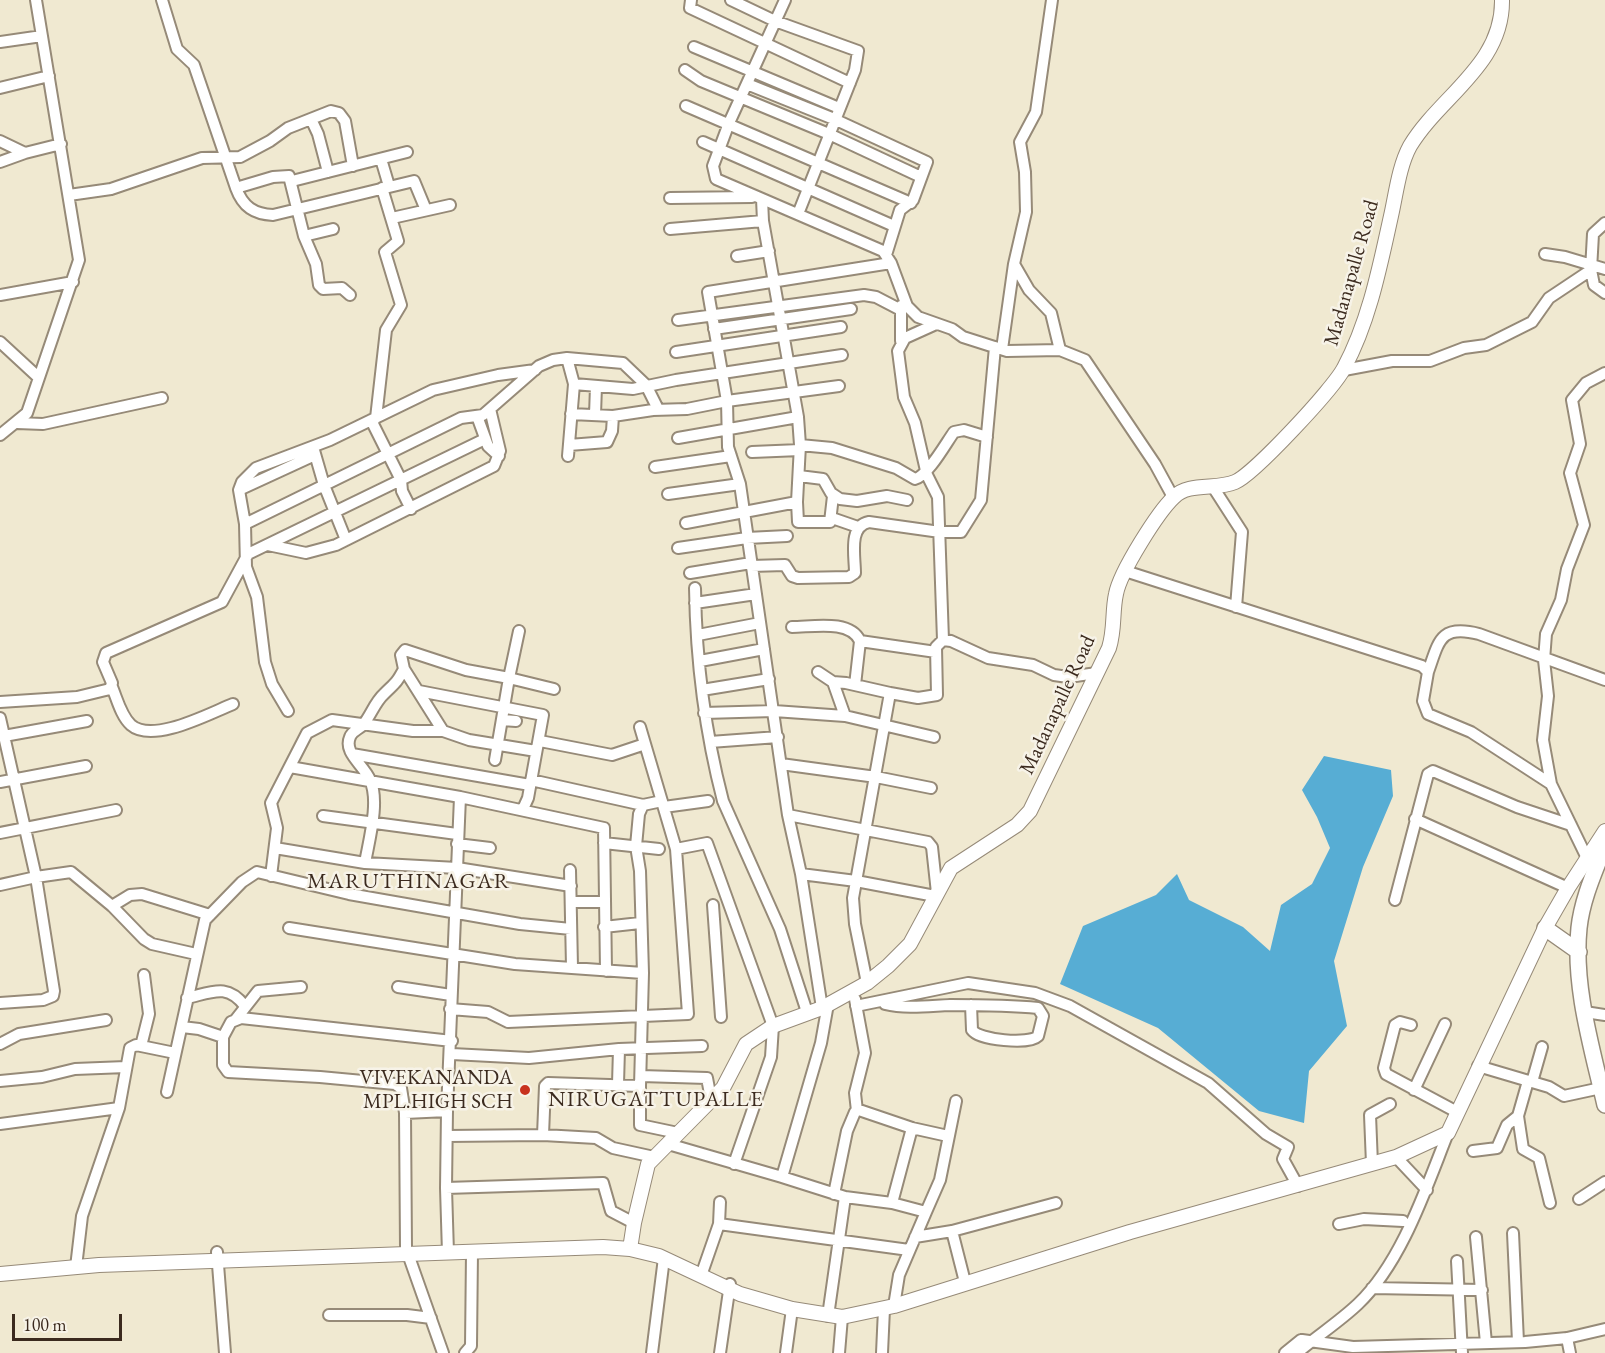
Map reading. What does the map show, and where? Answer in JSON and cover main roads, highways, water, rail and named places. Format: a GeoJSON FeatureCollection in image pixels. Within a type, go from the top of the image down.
{"type":"FeatureCollection","features":[{"type":"Feature","properties":{"kind":"highway"},"geometry":{"type":"LineString","coordinates":[[1605,844],[1589,889],[1579,927],[1585,1012],[1601,1066],[1601,1088],[1605,1105]]}},
{"type":"Feature","properties":{"kind":"highway"},"geometry":{"type":"LineString","coordinates":[[1545,928],[1579,952]]}},
{"type":"Feature","properties":{"kind":"main road","name":"Madanapalle Road"},"geometry":{"type":"LineString","coordinates":[[631,1246],[644,1174],[654,1157],[726,1083],[746,1044],[773,1026],[825,1006],[867,982],[888,966],[910,944],[951,868],[1017,825],[1030,811],[1112,638],[1115,596],[1125,571],[1134,553],[1173,497],[1187,490],[1235,482],[1263,460],[1344,370],[1365,315],[1405,158],[1420,132],[1481,62],[1495,40],[1502,16],[1502,0]]}},
{"type":"Feature","properties":{"kind":"main road"},"geometry":{"type":"LineString","coordinates":[[448,1249],[472,1252],[631,1246],[754,1298],[792,1309],[835,1317],[889,1308],[965,1282],[1130,1232],[1396,1157],[1448,1132],[1545,928],[1605,831]]}},
{"type":"Feature","properties":{"kind":"main road"},"geometry":{"type":"LineString","coordinates":[[0,1267],[217,1256],[407,1251],[574,1241],[664,1251],[704,1269],[729,1287]]}},
{"type":"Feature","properties":{"kind":"main road"},"geometry":{"type":"LineString","coordinates":[[0,1274],[76,1263]]}},
{"type":"Feature","properties":{"kind":"water"},"geometry":{"type":"Polygon","coordinates":[[[1324,756],[1391,770],[1393,796],[1363,867],[1334,961],[1347,1026],[1309,1071],[1304,1123],[1259,1111],[1158,1028],[1060,984],[1083,926],[1156,895],[1177,874],[1189,900],[1243,927],[1270,951],[1281,905],[1312,884],[1330,848],[1302,790],[1324,756]]]}},
{"type":"Feature","properties":{"kind":"place","name":"VIVEKANANDA MPL.HIGH SCH"},"geometry":{"type":"Point","coordinates":[525,1090]}},
{"type":"Feature","properties":{"kind":"district","name":"MARUTHINAGAR"},"geometry":{"type":"Point","coordinates":[409,882]}},
{"type":"Feature","properties":{"kind":"district","name":"NIRUGATTUPALLE"},"geometry":{"type":"Point","coordinates":[656,1100]}}]}
